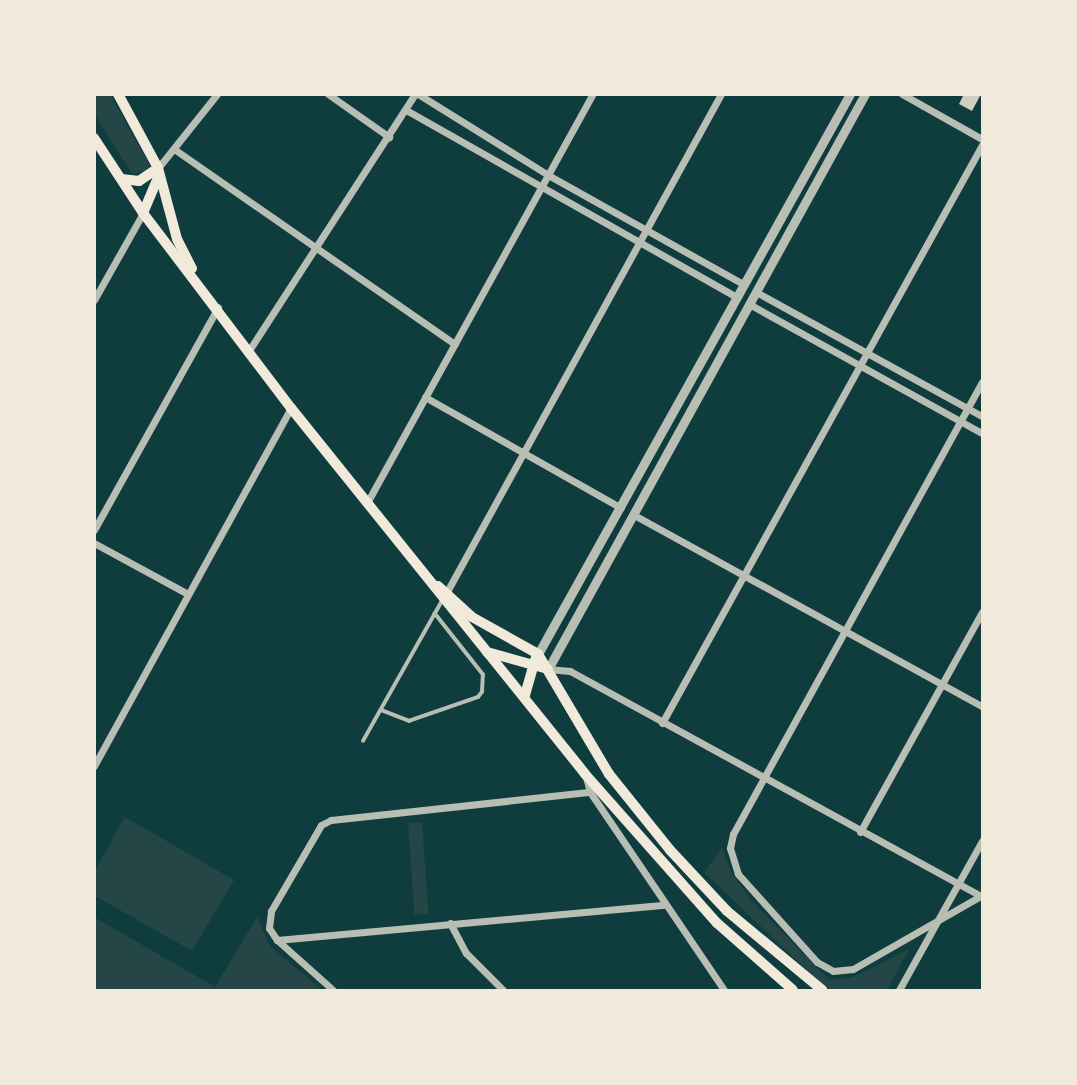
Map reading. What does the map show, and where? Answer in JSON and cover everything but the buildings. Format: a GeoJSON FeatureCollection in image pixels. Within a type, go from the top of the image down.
{"type":"FeatureCollection","features":[{"type":"Feature","properties":{"kind":"main road"},"geometry":{"type":"LineString","coordinates":[[118,94],[158,168],[177,239],[248,352],[487,652],[525,695],[585,774],[609,811],[717,923],[793,990]]}},
{"type":"Feature","properties":{"kind":"main road"},"geometry":{"type":"LineString","coordinates":[[94,138],[144,213],[218,308]]}},
{"type":"Feature","properties":{"kind":"main road"},"geometry":{"type":"LineString","coordinates":[[122,179],[139,181],[158,168]]}},
{"type":"Feature","properties":{"kind":"main road"},"geometry":{"type":"LineString","coordinates":[[144,213],[157,188],[158,168]]}},
{"type":"Feature","properties":{"kind":"main road"},"geometry":{"type":"LineString","coordinates":[[445,596],[548,669],[609,774],[670,850],[727,911],[822,990]]}},
{"type":"Feature","properties":{"kind":"main road"},"geometry":{"type":"LineString","coordinates":[[487,652],[536,658]]}},
{"type":"Feature","properties":{"kind":"main road"},"geometry":{"type":"LineString","coordinates":[[525,695],[536,658]]}},
{"type":"Feature","properties":{"kind":"street"},"geometry":{"type":"LineString","coordinates":[[158,168],[218,94]]}},
{"type":"Feature","properties":{"kind":"street"},"geometry":{"type":"LineString","coordinates":[[328,94],[388,136]]}},
{"type":"Feature","properties":{"kind":"street"},"geometry":{"type":"LineString","coordinates":[[248,352],[417,94],[548,175],[646,231],[982,416]]}},
{"type":"Feature","properties":{"kind":"street"},"geometry":{"type":"LineString","coordinates":[[368,501],[593,94]]}},
{"type":"Feature","properties":{"kind":"street"},"geometry":{"type":"LineString","coordinates":[[445,596],[720,94]]}},
{"type":"Feature","properties":{"kind":"street"},"geometry":{"type":"LineString","coordinates":[[536,658],[850,94]]}},
{"type":"Feature","properties":{"kind":"street"},"geometry":{"type":"LineString","coordinates":[[865,94],[548,669],[570,671],[860,832],[982,896]]}},
{"type":"Feature","properties":{"kind":"street"},"geometry":{"type":"LineString","coordinates":[[902,94],[982,139]]}},
{"type":"Feature","properties":{"kind":"street"},"geometry":{"type":"LineString","coordinates":[[406,110],[982,433]]}},
{"type":"Feature","properties":{"kind":"street"},"geometry":{"type":"LineString","coordinates":[[662,723],[869,354],[982,145]]}},
{"type":"Feature","properties":{"kind":"street"},"geometry":{"type":"LineString","coordinates":[[174,149],[455,344]]}},
{"type":"Feature","properties":{"kind":"street"},"geometry":{"type":"LineString","coordinates":[[94,300],[144,213]]}},
{"type":"Feature","properties":{"kind":"street"},"geometry":{"type":"LineString","coordinates":[[94,530],[218,308]]}},
{"type":"Feature","properties":{"kind":"street"},"geometry":{"type":"LineString","coordinates":[[982,382],[733,834],[730,848],[735,869],[817,962],[843,972],[982,896]]}},
{"type":"Feature","properties":{"kind":"street"},"geometry":{"type":"LineString","coordinates":[[425,397],[982,706]]}},
{"type":"Feature","properties":{"kind":"street"},"geometry":{"type":"LineString","coordinates":[[94,766],[186,593],[291,408]]}},
{"type":"Feature","properties":{"kind":"street"},"geometry":{"type":"LineString","coordinates":[[94,543],[186,593]]}},
{"type":"Feature","properties":{"kind":"street"},"geometry":{"type":"LineString","coordinates":[[860,832],[982,612]]}},
{"type":"Feature","properties":{"kind":"street"},"geometry":{"type":"LineString","coordinates":[[557,684],[562,673],[570,671]]}},
{"type":"Feature","properties":{"kind":"street"},"geometry":{"type":"LineString","coordinates":[[585,774],[590,792],[609,811],[664,905],[724,990]]}},
{"type":"Feature","properties":{"kind":"street"},"geometry":{"type":"LineString","coordinates":[[333,990],[277,940],[270,928],[271,911],[321,825],[590,792]]}},
{"type":"Feature","properties":{"kind":"street"},"geometry":{"type":"LineString","coordinates":[[900,990],[982,841]]}},
{"type":"Feature","properties":{"kind":"street"},"geometry":{"type":"LineString","coordinates":[[277,940],[664,905]]}},
{"type":"Feature","properties":{"kind":"street"},"geometry":{"type":"LineString","coordinates":[[450,923],[466,953],[503,990]]}},
{"type":"Feature","properties":{"kind":"lane"},"geometry":{"type":"LineString","coordinates":[[363,741],[445,596]]}},
{"type":"Feature","properties":{"kind":"lane"},"geometry":{"type":"LineString","coordinates":[[381,710],[409,721],[478,697],[482,692],[483,675],[435,614]]}},
{"type":"Feature","properties":{"kind":"shaded area"},"geometry":{"type":"Polygon","coordinates":[[[94,95],[110,95],[152,169],[132,174],[95,115],[94,95]]]}},
{"type":"Feature","properties":{"kind":"shaded area"},"geometry":{"type":"Polygon","coordinates":[[[125,817],[234,880],[192,951],[95,896],[95,870],[125,817]]]}},
{"type":"Feature","properties":{"kind":"shaded area"},"geometry":{"type":"Polygon","coordinates":[[[422,822],[428,914],[414,915],[408,823],[422,822]]]}},
{"type":"Feature","properties":{"kind":"shaded area"},"geometry":{"type":"Polygon","coordinates":[[[722,848],[731,872],[751,900],[829,980],[853,977],[909,949],[887,990],[831,990],[822,985],[704,872],[722,848]]]}},
{"type":"Feature","properties":{"kind":"shaded area"},"geometry":{"type":"Polygon","coordinates":[[[94,917],[215,987],[257,917],[270,946],[322,990],[95,990],[94,917]]]}}]}
